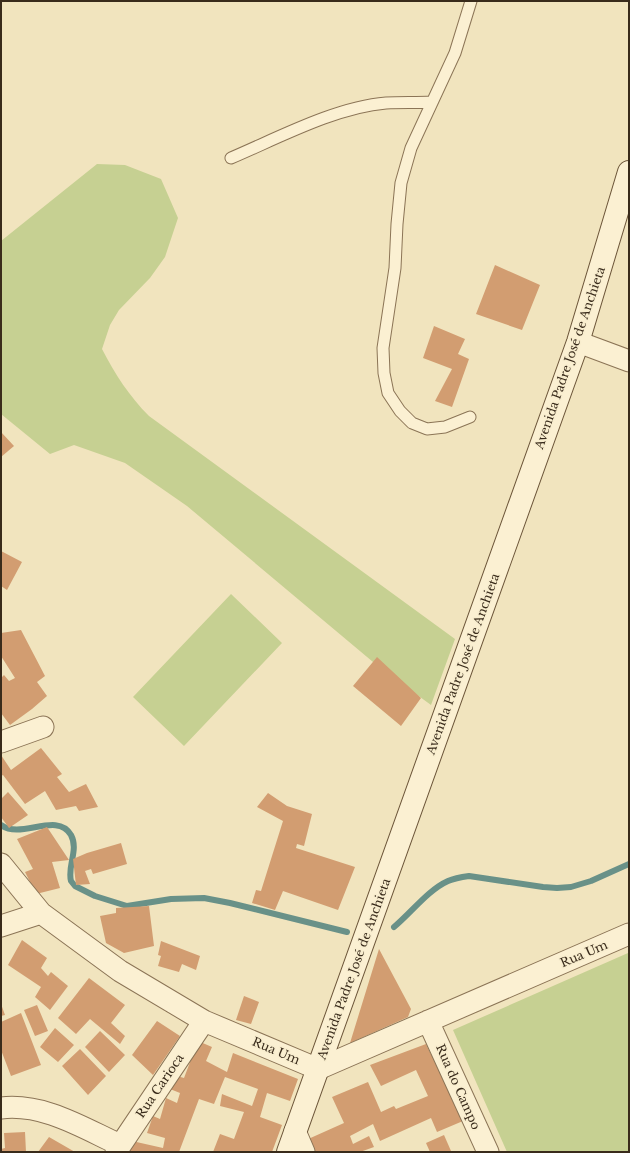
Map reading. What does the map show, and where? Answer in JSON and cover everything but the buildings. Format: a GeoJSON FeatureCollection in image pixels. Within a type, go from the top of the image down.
{"type":"FeatureCollection","features":[{"type":"Feature","properties":{"kind":"main road","name":"Avenida Padre José de Anchieta"},"geometry":{"type":"LineString","coordinates":[[288,1152],[578,342],[629,172]]}},
{"type":"Feature","properties":{"kind":"street"},"geometry":{"type":"LineString","coordinates":[[578,342],[629,361]]}},
{"type":"Feature","properties":{"kind":"street"},"geometry":{"type":"LineString","coordinates":[[1,742],[43,727]]}},
{"type":"Feature","properties":{"kind":"street","name":"Rua Um"},"geometry":{"type":"LineString","coordinates":[[1,864],[41,913],[120,971],[204,1021],[318,1069],[629,934]]}},
{"type":"Feature","properties":{"kind":"street"},"geometry":{"type":"LineString","coordinates":[[1,926],[41,913]]}},
{"type":"Feature","properties":{"kind":"street","name":"Rua Carioca"},"geometry":{"type":"LineString","coordinates":[[118,1148],[204,1021]]}},
{"type":"Feature","properties":{"kind":"street","name":"Rua do Campo"},"geometry":{"type":"LineString","coordinates":[[428,1021],[488,1152]]}},
{"type":"Feature","properties":{"kind":"street"},"geometry":{"type":"LineString","coordinates":[[1,1108],[24,1108],[50,1113],[118,1148]]}},
{"type":"Feature","properties":{"kind":"street"},"geometry":{"type":"LineString","coordinates":[[295,1131],[304,1152]]}},
{"type":"Feature","properties":{"kind":"lane"},"geometry":{"type":"LineString","coordinates":[[470,417],[445,427],[427,429],[412,423],[400,411],[388,393],[384,372],[383,348],[395,268],[401,183],[411,148],[456,54],[471,1]]}},
{"type":"Feature","properties":{"kind":"lane"},"geometry":{"type":"LineString","coordinates":[[231,158],[328,117],[385,103],[432,102]]}},
{"type":"Feature","properties":{"kind":"green space"},"geometry":{"type":"Polygon","coordinates":[[[97,164],[125,165],[161,179],[178,218],[165,257],[150,278],[119,310],[110,325],[102,349],[117,376],[135,401],[149,416],[455,639],[431,705],[379,667],[187,506],[125,463],[74,445],[50,454],[1,414],[1,241],[97,164]]]}},
{"type":"Feature","properties":{"kind":"green space"},"geometry":{"type":"Polygon","coordinates":[[[231,594],[282,643],[184,746],[133,697],[231,594]]]}},
{"type":"Feature","properties":{"kind":"green space"},"geometry":{"type":"Polygon","coordinates":[[[628,953],[629,1152],[507,1152],[453,1030],[628,953]]]}},
{"type":"Feature","properties":{"kind":"waterway"},"geometry":{"type":"LineString","coordinates":[[1,825],[9,829],[18,830],[48,825],[57,825],[65,828],[71,835],[74,846],[70,870],[71,881],[75,886],[95,896],[127,906],[171,899],[204,898],[347,932]]}},
{"type":"Feature","properties":{"kind":"waterway"},"geometry":{"type":"LineString","coordinates":[[394,927],[434,890],[456,878],[469,876],[543,887],[571,887],[591,881],[629,864]]}}]}
